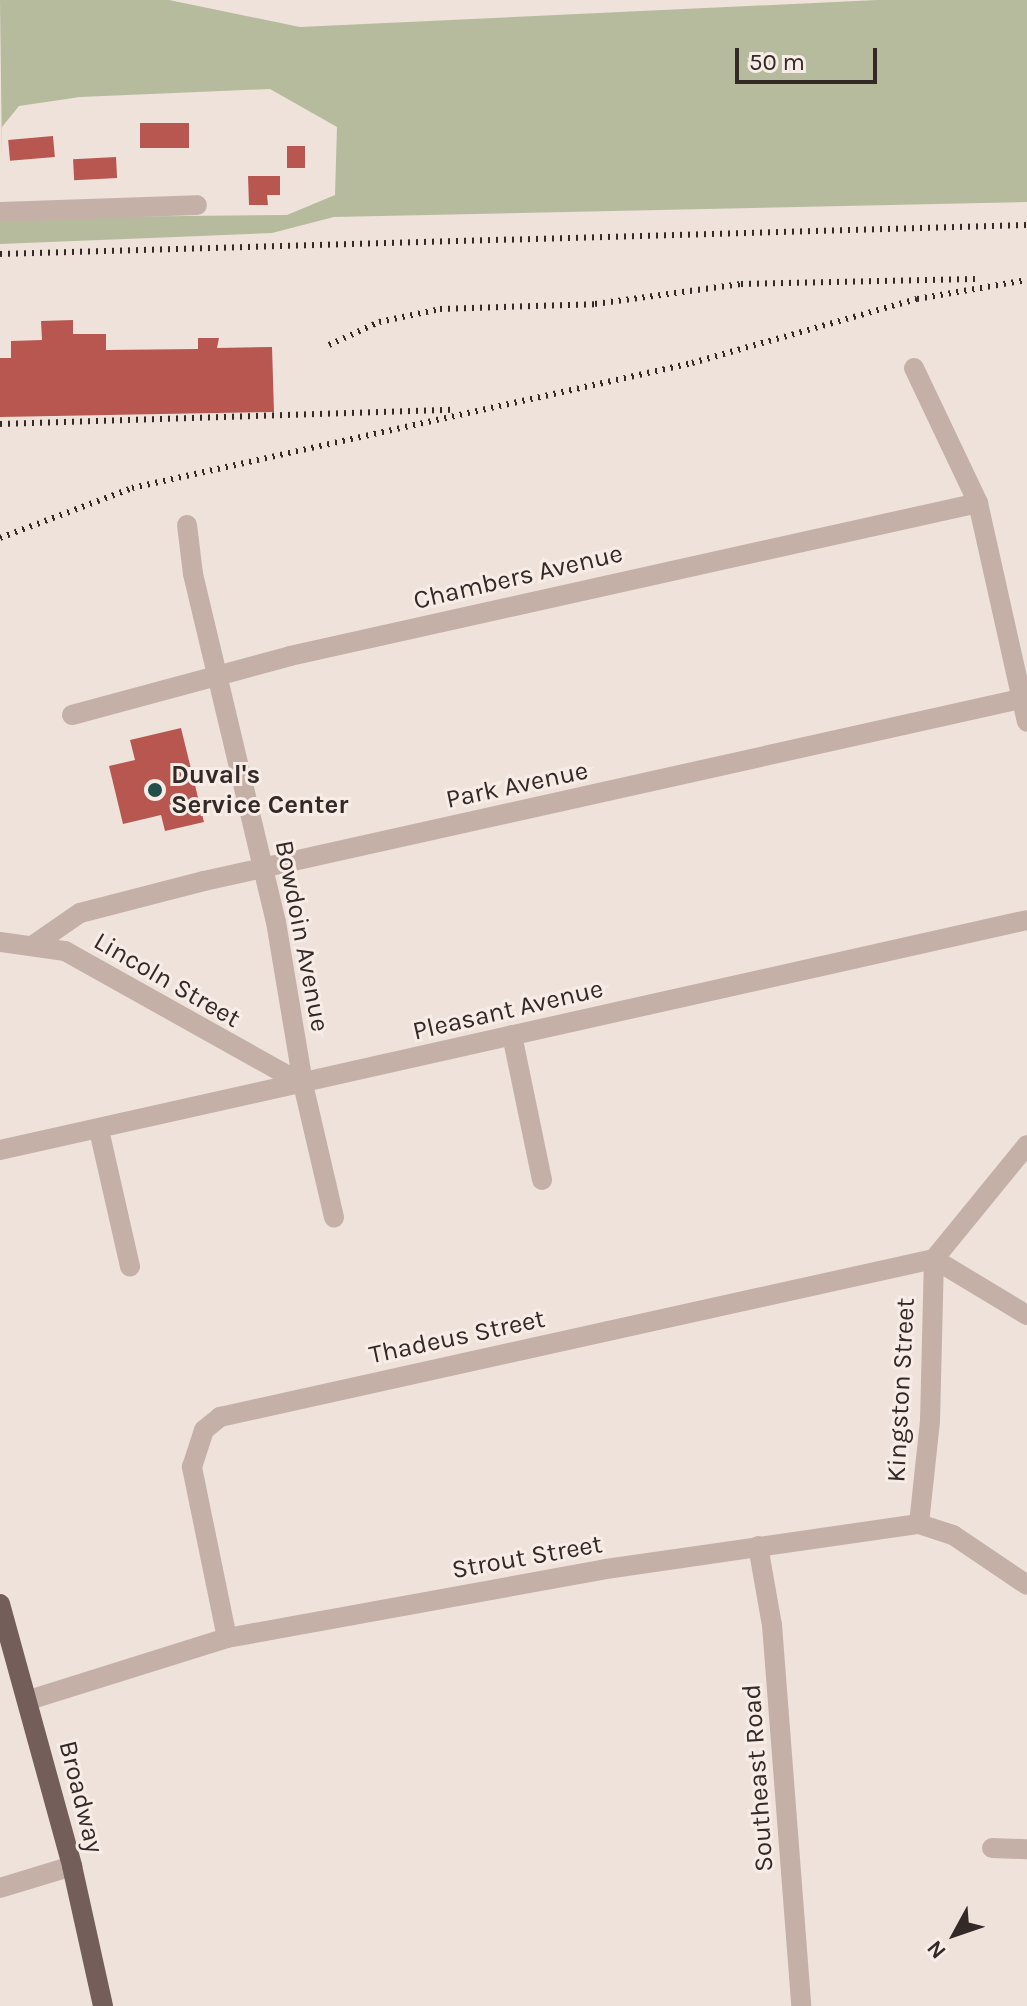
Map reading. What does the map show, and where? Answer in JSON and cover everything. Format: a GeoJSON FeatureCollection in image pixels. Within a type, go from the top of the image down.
{"type":"FeatureCollection","features":[{"type":"Feature","properties":{"kind":"main road","name":"Broadway"},"geometry":{"type":"LineString","coordinates":[[0,1604],[29,1700],[72,1866],[103,2006]]}},
{"type":"Feature","properties":{"kind":"street"},"geometry":{"type":"LineString","coordinates":[[0,212],[197,205]]}},
{"type":"Feature","properties":{"kind":"street"},"geometry":{"type":"LineString","coordinates":[[914,368],[978,503],[1027,722]]}},
{"type":"Feature","properties":{"kind":"street","name":"Chambers Avenue"},"geometry":{"type":"LineString","coordinates":[[72,715],[216,675],[978,503]]}},
{"type":"Feature","properties":{"kind":"street","name":"Bowdoin Avenue"},"geometry":{"type":"LineString","coordinates":[[187,525],[216,675],[262,869],[303,1084],[334,1217]]}},
{"type":"Feature","properties":{"kind":"street","name":"Park Avenue"},"geometry":{"type":"LineString","coordinates":[[35,944],[80,913],[262,869],[1020,699]]}},
{"type":"Feature","properties":{"kind":"street","name":"Pleasant Avenue"},"geometry":{"type":"LineString","coordinates":[[0,1150],[1027,920]]}},
{"type":"Feature","properties":{"kind":"street","name":"Lincoln Street"},"geometry":{"type":"LineString","coordinates":[[0,942],[35,944],[129,983],[223,1044],[303,1084]]}},
{"type":"Feature","properties":{"kind":"street"},"geometry":{"type":"LineString","coordinates":[[512,1035],[542,1180]]}},
{"type":"Feature","properties":{"kind":"street"},"geometry":{"type":"LineString","coordinates":[[99,1130],[130,1267]]}},
{"type":"Feature","properties":{"kind":"street"},"geometry":{"type":"LineString","coordinates":[[1027,1145],[934,1259],[1027,1315]]}},
{"type":"Feature","properties":{"kind":"street","name":"Kingston Street"},"geometry":{"type":"LineString","coordinates":[[919,1524],[930,1421],[934,1259]]}},
{"type":"Feature","properties":{"kind":"street","name":"Thadeus Street"},"geometry":{"type":"LineString","coordinates":[[227,1638],[192,1467],[204,1430],[220,1417],[934,1259]]}},
{"type":"Feature","properties":{"kind":"street","name":"Strout Street"},"geometry":{"type":"LineString","coordinates":[[29,1700],[227,1638],[758,1546],[919,1524],[953,1535],[1027,1585]]}},
{"type":"Feature","properties":{"kind":"street","name":"Southeast Road"},"geometry":{"type":"LineString","coordinates":[[758,1546],[772,1625],[801,2006]]}},
{"type":"Feature","properties":{"kind":"street"},"geometry":{"type":"LineString","coordinates":[[992,1848],[1027,1849]]}},
{"type":"Feature","properties":{"kind":"street"},"geometry":{"type":"LineString","coordinates":[[0,1888],[72,1866]]}},
{"type":"Feature","properties":{"kind":"green space"},"geometry":{"type":"Polygon","coordinates":[[[0,0],[169,0],[300,27],[877,0],[1027,0],[1027,202],[334,217],[272,233],[0,244],[0,218],[287,215],[335,195],[337,127],[270,89],[80,97],[19,106],[2,127],[2,156],[0,0]]]}},
{"type":"Feature","properties":{"kind":"building"},"geometry":{"type":"Polygon","coordinates":[[[140,123],[189,123],[189,148],[140,148],[140,123]]]}},
{"type":"Feature","properties":{"kind":"building"},"geometry":{"type":"Polygon","coordinates":[[[53,136],[55,157],[10,161],[8,140],[53,136]]]}},
{"type":"Feature","properties":{"kind":"building"},"geometry":{"type":"Polygon","coordinates":[[[287,146],[305,146],[305,168],[287,168],[287,146]]]}},
{"type":"Feature","properties":{"kind":"building"},"geometry":{"type":"Polygon","coordinates":[[[116,157],[117,178],[74,180],[73,159],[116,157]]]}},
{"type":"Feature","properties":{"kind":"building"},"geometry":{"type":"Polygon","coordinates":[[[248,176],[280,176],[280,195],[267,195],[268,205],[249,205],[248,176]]]}},
{"type":"Feature","properties":{"kind":"building"},"geometry":{"type":"Polygon","coordinates":[[[73,320],[73,334],[106,334],[106,350],[198,349],[198,338],[219,338],[217,348],[272,347],[274,412],[0,417],[0,358],[11,358],[11,341],[42,340],[41,321],[73,320]]]}},
{"type":"Feature","properties":{"kind":"building","name":"Duval's Service Center"},"geometry":{"type":"Polygon","coordinates":[[[181,728],[204,822],[165,831],[161,815],[123,824],[109,766],[135,760],[130,740],[181,728]]]}},
{"type":"Feature","properties":{"kind":"railway"},"geometry":{"type":"LineString","coordinates":[[0,254],[1027,225]]}},
{"type":"Feature","properties":{"kind":"railway"},"geometry":{"type":"LineString","coordinates":[[329,345],[379,322],[440,309],[595,304],[741,284],[975,279]]}},
{"type":"Feature","properties":{"kind":"railway"},"geometry":{"type":"LineString","coordinates":[[0,538],[132,488],[692,363],[917,299],[1027,280]]}},
{"type":"Feature","properties":{"kind":"railway"},"geometry":{"type":"LineString","coordinates":[[0,424],[452,410]]}},
{"type":"Feature","properties":{"kind":"place","name":"Duval's Service Center"},"geometry":{"type":"Point","coordinates":[155,790]}}]}
